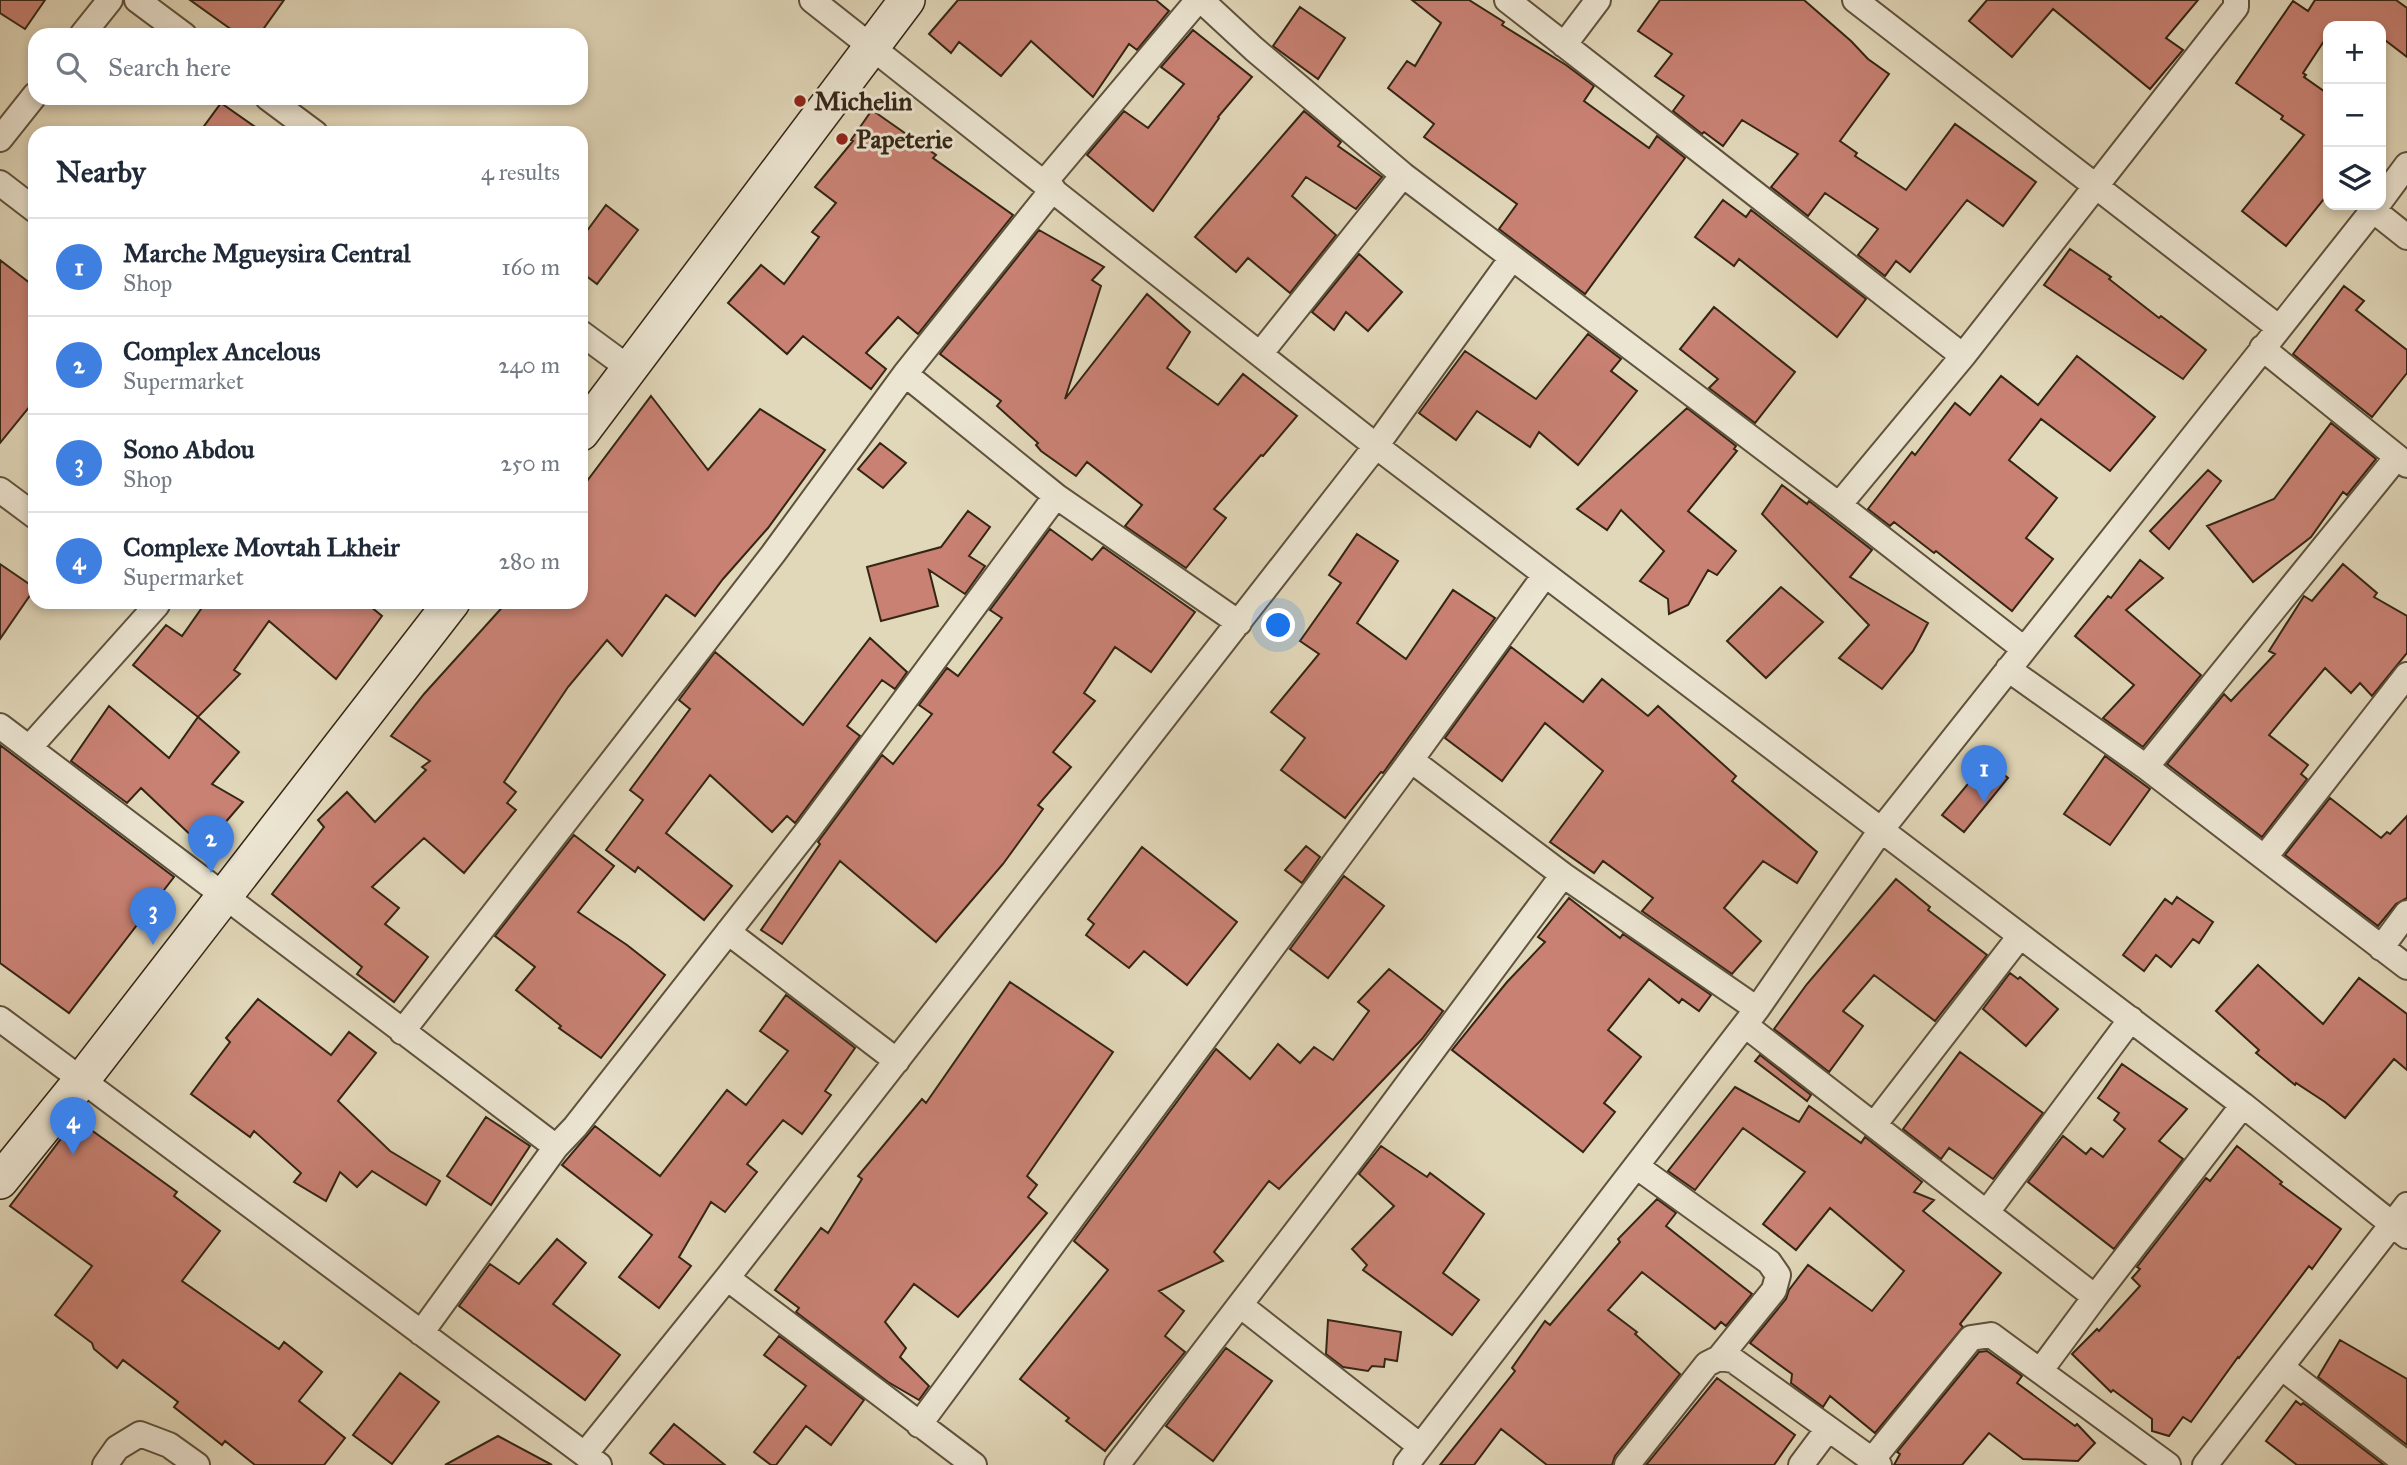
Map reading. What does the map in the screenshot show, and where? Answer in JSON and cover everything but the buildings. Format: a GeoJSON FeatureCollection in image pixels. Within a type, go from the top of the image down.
{"type":"FeatureCollection","features":[{"type":"Feature","properties":{"kind":"street"},"geometry":{"type":"LineString","coordinates":[[88,28],[110,0]]}},
{"type":"Feature","properties":{"kind":"street"},"geometry":{"type":"LineString","coordinates":[[137,0],[175,28]]}},
{"type":"Feature","properties":{"kind":"street"},"geometry":{"type":"LineString","coordinates":[[813,0],[1376,446],[2243,1105],[2402,1222],[2281,1367],[2205,1465]]}},
{"type":"Feature","properties":{"kind":"street"},"geometry":{"type":"LineString","coordinates":[[588,424],[907,0]]}},
{"type":"Feature","properties":{"kind":"street"},"geometry":{"type":"LineString","coordinates":[[402,1032],[773,554],[1048,186],[1200,0],[1403,174],[2024,649]]}},
{"type":"Feature","properties":{"kind":"street"},"geometry":{"type":"LineString","coordinates":[[1507,0],[1962,356]]}},
{"type":"Feature","properties":{"kind":"street"},"geometry":{"type":"LineString","coordinates":[[1564,45],[1598,0]]}},
{"type":"Feature","properties":{"kind":"street"},"geometry":{"type":"LineString","coordinates":[[1855,0],[2278,327]]}},
{"type":"Feature","properties":{"kind":"street"},"geometry":{"type":"LineString","coordinates":[[1839,505],[2096,187],[2235,7],[2236,0]]}},
{"type":"Feature","properties":{"kind":"street"},"geometry":{"type":"LineString","coordinates":[[0,139],[28,104]]}},
{"type":"Feature","properties":{"kind":"street"},"geometry":{"type":"LineString","coordinates":[[277,105],[306,126]]}},
{"type":"Feature","properties":{"kind":"street"},"geometry":{"type":"LineString","coordinates":[[2386,193],[2407,165]]}},
{"type":"Feature","properties":{"kind":"street"},"geometry":{"type":"LineString","coordinates":[[1260,354],[1403,174]]}},
{"type":"Feature","properties":{"kind":"street"},"geometry":{"type":"LineString","coordinates":[[0,183],[28,205]]}},
{"type":"Feature","properties":{"kind":"street"},"geometry":{"type":"LineString","coordinates":[[1240,1305],[1413,1456],[1751,1017],[1881,830],[2373,210]]}},
{"type":"Feature","properties":{"kind":"street"},"geometry":{"type":"LineString","coordinates":[[2382,210],[2407,237]]}},
{"type":"Feature","properties":{"kind":"street"},"geometry":{"type":"LineString","coordinates":[[0,1019],[592,1460],[727,1279],[1376,446],[1511,258]]}},
{"type":"Feature","properties":{"kind":"street"},"geometry":{"type":"LineString","coordinates":[[588,337],[630,369]]}},
{"type":"Feature","properties":{"kind":"street"},"geometry":{"type":"LineString","coordinates":[[2146,767],[2402,461],[2262,348]]}},
{"type":"Feature","properties":{"kind":"street"},"geometry":{"type":"LineString","coordinates":[[905,374],[1056,496],[1238,623]]}},
{"type":"Feature","properties":{"kind":"street"},"geometry":{"type":"LineString","coordinates":[[0,490],[28,511]]}},
{"type":"Feature","properties":{"kind":"street"},"geometry":{"type":"LineString","coordinates":[[421,1333],[556,1147],[575,1127],[809,829],[1056,496]]}},
{"type":"Feature","properties":{"kind":"street"},"geometry":{"type":"LineString","coordinates":[[919,1424],[1545,575]]}},
{"type":"Feature","properties":{"kind":"street"},"geometry":{"type":"LineString","coordinates":[[29,748],[151,609]]}},
{"type":"Feature","properties":{"kind":"street"},"geometry":{"type":"LineString","coordinates":[[0,1181],[81,1081],[447,609]]}},
{"type":"Feature","properties":{"kind":"street"},"geometry":{"type":"LineString","coordinates":[[2008,669],[2146,767],[2407,967]]}},
{"type":"Feature","properties":{"kind":"street"},"geometry":{"type":"LineString","coordinates":[[2264,857],[2407,674]]}},
{"type":"Feature","properties":{"kind":"street"},"geometry":{"type":"LineString","coordinates":[[0,726],[556,1147]]}},
{"type":"Feature","properties":{"kind":"street"},"geometry":{"type":"LineString","coordinates":[[1411,760],[1751,1017],[1874,1125],[2095,1297]]}},
{"type":"Feature","properties":{"kind":"street"},"geometry":{"type":"LineString","coordinates":[[1117,1465],[1358,1151],[1563,875]]}},
{"type":"Feature","properties":{"kind":"street"},"geometry":{"type":"LineString","coordinates":[[2381,948],[2407,913]]}},
{"type":"Feature","properties":{"kind":"street"},"geometry":{"type":"LineString","coordinates":[[728,932],[897,1061]]}},
{"type":"Feature","properties":{"kind":"street"},"geometry":{"type":"LineString","coordinates":[[1874,1125],[2020,936]]}},
{"type":"Feature","properties":{"kind":"street"},"geometry":{"type":"LineString","coordinates":[[1987,1212],[2131,1019]]}},
{"type":"Feature","properties":{"kind":"street"},"geometry":{"type":"LineString","coordinates":[[2040,1371],[2243,1105]]}},
{"type":"Feature","properties":{"kind":"street"},"geometry":{"type":"LineString","coordinates":[[1626,1465],[1707,1364],[1718,1358],[1774,1290],[1778,1275],[1769,1262],[1636,1166]]}},
{"type":"Feature","properties":{"kind":"street"},"geometry":{"type":"LineString","coordinates":[[727,1279],[974,1465]]}},
{"type":"Feature","properties":{"kind":"street"},"geometry":{"type":"LineString","coordinates":[[1718,1358],[1733,1360],[1876,1462],[1971,1338],[1991,1335],[2168,1465]]}},
{"type":"Feature","properties":{"kind":"street"},"geometry":{"type":"LineString","coordinates":[[2281,1367],[2407,1464]]}},
{"type":"Feature","properties":{"kind":"street"},"geometry":{"type":"LineString","coordinates":[[1801,1465],[1828,1429]]}},
{"type":"Feature","properties":{"kind":"street"},"geometry":{"type":"LineString","coordinates":[[105,1465],[117,1448],[140,1434],[169,1445],[197,1465]]}},
{"type":"Feature","properties":{"kind":"place","name":"Michelin"},"geometry":{"type":"Point","coordinates":[800,101]}},
{"type":"Feature","properties":{"kind":"place","name":"Papeterie"},"geometry":{"type":"Point","coordinates":[842,139]}},
{"type":"Feature","properties":{"kind":"place","name":"Marche Mgueysira Central"},"geometry":{"type":"Point","coordinates":[1984,803]}},
{"type":"Feature","properties":{"kind":"place","name":"Complex Ancelous"},"geometry":{"type":"Point","coordinates":[211,873]}},
{"type":"Feature","properties":{"kind":"place","name":"Sono Abdou"},"geometry":{"type":"Point","coordinates":[153,945]}},
{"type":"Feature","properties":{"kind":"place","name":"Complexe Movtah Lkheir"},"geometry":{"type":"Point","coordinates":[73,1155]}}]}
